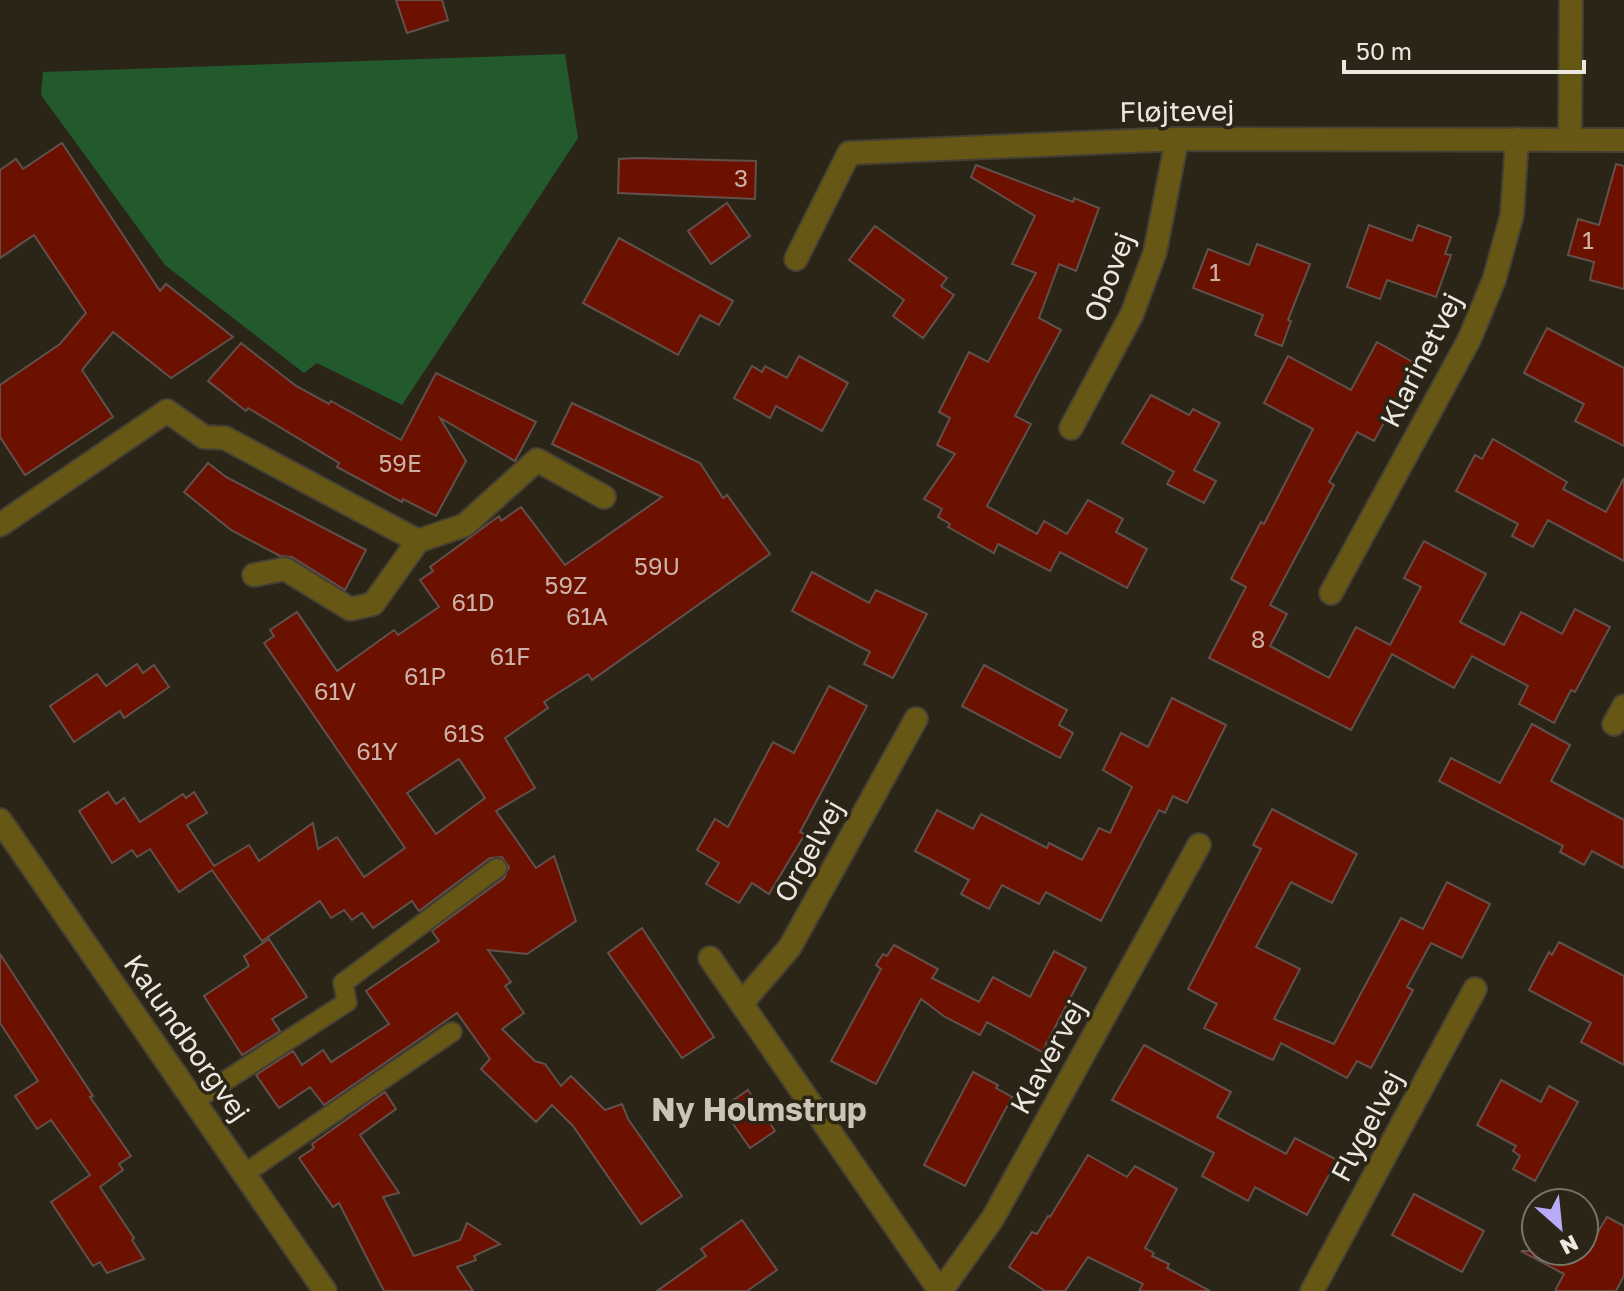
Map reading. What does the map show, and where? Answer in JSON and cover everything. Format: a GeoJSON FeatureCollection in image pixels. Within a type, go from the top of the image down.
{"type":"FeatureCollection","features":[{"type":"Feature","properties":{"kind":"street"},"geometry":{"type":"LineString","coordinates":[[1570,139],[1571,0]]}},
{"type":"Feature","properties":{"kind":"street","name":"Fløjtevej"},"geometry":{"type":"LineString","coordinates":[[796,259],[849,153],[1177,139],[1624,140]]}},
{"type":"Feature","properties":{"kind":"street","name":"Obovej"},"geometry":{"type":"LineString","coordinates":[[1071,428],[1132,314],[1155,252],[1177,139]]}},
{"type":"Feature","properties":{"kind":"street","name":"Klarinetvej"},"geometry":{"type":"LineString","coordinates":[[1331,593],[1469,340],[1494,280],[1512,215],[1517,139]]}},
{"type":"Feature","properties":{"kind":"street"},"geometry":{"type":"LineString","coordinates":[[0,525],[167,411],[204,437],[225,438],[418,541]]}},
{"type":"Feature","properties":{"kind":"street"},"geometry":{"type":"LineString","coordinates":[[254,575],[285,569],[350,609],[373,604],[418,541],[465,525],[537,460],[604,497]]}},
{"type":"Feature","properties":{"kind":"street","name":"Orgelvej"},"geometry":{"type":"LineString","coordinates":[[742,1003],[790,947],[916,719]]}},
{"type":"Feature","properties":{"kind":"street","name":"Kalundborgvej"},"geometry":{"type":"LineString","coordinates":[[0,820],[325,1291]]}},
{"type":"Feature","properties":{"kind":"street","name":"Klavervej"},"geometry":{"type":"LineString","coordinates":[[940,1291],[993,1218],[1199,845]]}},
{"type":"Feature","properties":{"kind":"street"},"geometry":{"type":"LineString","coordinates":[[710,958],[940,1291]]}},
{"type":"Feature","properties":{"kind":"street","name":"Flygelvej"},"geometry":{"type":"LineString","coordinates":[[1312,1291],[1475,989]]}},
{"type":"Feature","properties":{"kind":"lane"},"geometry":{"type":"LineString","coordinates":[[194,1101],[347,1002],[343,983],[497,868]]}},
{"type":"Feature","properties":{"kind":"lane"},"geometry":{"type":"LineString","coordinates":[[244,1174],[452,1032]]}},
{"type":"Feature","properties":{"kind":"green space"},"geometry":{"type":"Polygon","coordinates":[[[565,54],[578,138],[402,405],[317,363],[304,373],[165,265],[41,95],[43,72],[565,54]]]}},
{"type":"Feature","properties":{"kind":"building"},"geometry":{"type":"Polygon","coordinates":[[[396,0],[442,0],[448,20],[407,33],[396,0]]]}},
{"type":"Feature","properties":{"kind":"building"},"geometry":{"type":"Polygon","coordinates":[[[62,143],[160,291],[166,284],[233,337],[171,378],[113,332],[82,370],[113,417],[25,475],[0,437],[0,385],[60,344],[86,313],[34,235],[0,258],[0,170],[16,159],[23,169],[62,143]]]}},
{"type":"Feature","properties":{"kind":"building"},"geometry":{"type":"Polygon","coordinates":[[[619,159],[756,161],[755,199],[618,193],[619,159]]]}},
{"type":"Feature","properties":{"kind":"building"},"geometry":{"type":"Polygon","coordinates":[[[1616,164],[1624,166],[1624,289],[1590,280],[1594,262],[1568,255],[1578,219],[1599,225],[1616,164]]]}},
{"type":"Feature","properties":{"kind":"building"},"geometry":{"type":"Polygon","coordinates":[[[976,165],[1073,202],[1074,198],[1099,208],[1076,271],[1059,264],[1039,318],[1061,330],[1015,416],[1031,424],[987,506],[1037,534],[1044,521],[1067,534],[1088,500],[1123,519],[1116,532],[1147,549],[1127,588],[1060,552],[1050,571],[998,544],[994,553],[948,527],[950,524],[938,517],[942,509],[924,499],[955,454],[937,445],[950,418],[939,412],[969,352],[988,362],[1036,273],[1012,264],[1035,216],[971,177],[976,165]]]}},
{"type":"Feature","properties":{"kind":"building"},"geometry":{"type":"Polygon","coordinates":[[[727,203],[750,236],[711,264],[688,231],[727,203]]]}},
{"type":"Feature","properties":{"kind":"building"},"geometry":{"type":"Polygon","coordinates":[[[1369,225],[1412,241],[1418,225],[1451,237],[1445,254],[1451,255],[1436,297],[1387,280],[1380,299],[1347,287],[1369,225]]]}},
{"type":"Feature","properties":{"kind":"building"},"geometry":{"type":"Polygon","coordinates":[[[875,226],[947,278],[941,286],[954,295],[923,338],[893,316],[904,300],[849,260],[875,226]]]}},
{"type":"Feature","properties":{"kind":"building"},"geometry":{"type":"Polygon","coordinates":[[[619,238],[733,301],[719,325],[700,315],[678,355],[583,303],[619,238]]]}},
{"type":"Feature","properties":{"kind":"building"},"geometry":{"type":"Polygon","coordinates":[[[1257,244],[1310,264],[1288,320],[1291,321],[1282,346],[1255,335],[1263,315],[1193,288],[1208,249],[1249,265],[1257,244]]]}},
{"type":"Feature","properties":{"kind":"building"},"geometry":{"type":"Polygon","coordinates":[[[1547,328],[1624,368],[1624,446],[1575,421],[1584,404],[1524,373],[1547,328]]]}},
{"type":"Feature","properties":{"kind":"building"},"geometry":{"type":"Polygon","coordinates":[[[1377,342],[1416,364],[1374,441],[1357,432],[1329,482],[1334,485],[1270,605],[1287,614],[1270,646],[1329,678],[1356,627],[1390,645],[1421,587],[1404,578],[1424,541],[1486,574],[1460,622],[1504,645],[1521,612],[1562,634],[1575,609],[1610,627],[1575,692],[1571,690],[1554,723],[1519,704],[1528,686],[1472,656],[1454,688],[1392,654],[1351,730],[1209,658],[1246,587],[1231,579],[1261,522],[1264,524],[1313,429],[1264,403],[1288,356],[1351,390],[1377,342]]]}},
{"type":"Feature","properties":{"kind":"building"},"geometry":{"type":"Polygon","coordinates":[[[241,343],[296,386],[329,404],[331,401],[401,440],[436,373],[536,422],[515,461],[440,418],[466,461],[436,516],[403,499],[402,502],[337,467],[339,463],[248,408],[246,411],[208,381],[241,343]]]}},
{"type":"Feature","properties":{"kind":"building"},"geometry":{"type":"Polygon","coordinates":[[[799,356],[848,383],[822,431],[776,406],[770,418],[734,398],[752,366],[762,372],[765,366],[787,378],[799,356]]]}},
{"type":"Feature","properties":{"kind":"building"},"geometry":{"type":"Polygon","coordinates":[[[1151,395],[1189,415],[1193,409],[1220,423],[1194,470],[1216,481],[1204,503],[1167,484],[1174,472],[1122,443],[1151,395]]]}},
{"type":"Feature","properties":{"kind":"building"},"geometry":{"type":"Polygon","coordinates":[[[572,403],[700,463],[723,498],[727,495],[770,554],[592,680],[588,674],[544,702],[548,708],[505,738],[535,788],[496,811],[536,868],[554,856],[576,921],[527,954],[488,950],[511,982],[505,986],[524,1013],[502,1029],[535,1061],[545,1064],[561,1086],[571,1076],[605,1110],[622,1104],[628,1119],[682,1196],[641,1224],[573,1126],[552,1105],[536,1122],[481,1069],[490,1059],[457,1013],[324,1105],[310,1087],[279,1108],[256,1075],[293,1051],[302,1065],[323,1050],[331,1062],[389,1024],[366,991],[439,941],[432,931],[504,878],[509,867],[502,857],[490,858],[419,911],[412,901],[373,928],[362,913],[352,920],[344,910],[331,918],[320,901],[262,941],[212,870],[179,892],[150,849],[137,857],[132,850],[112,863],[79,811],[108,792],[116,804],[124,798],[140,822],[183,794],[186,798],[194,792],[207,813],[187,825],[214,866],[249,845],[259,861],[313,823],[318,849],[337,837],[364,877],[405,848],[264,643],[274,636],[270,630],[297,612],[337,671],[394,630],[398,635],[439,607],[420,580],[433,571],[430,567],[499,516],[501,521],[521,507],[565,565],[662,497],[552,444],[572,403]],[[459,759],[407,793],[436,834],[485,798],[459,759]]]}},
{"type":"Feature","properties":{"kind":"building"},"geometry":{"type":"Polygon","coordinates":[[[1493,439],[1567,482],[1563,489],[1606,512],[1624,478],[1624,561],[1548,520],[1533,547],[1512,536],[1518,524],[1456,491],[1475,455],[1482,459],[1493,439]]]}},
{"type":"Feature","properties":{"kind":"building"},"geometry":{"type":"Polygon","coordinates":[[[208,463],[226,477],[366,550],[345,590],[292,557],[280,556],[231,530],[184,492],[208,463]]]}},
{"type":"Feature","properties":{"kind":"building"},"geometry":{"type":"Polygon","coordinates":[[[812,572],[869,603],[876,590],[927,614],[893,678],[864,664],[870,652],[792,611],[812,572]]]}},
{"type":"Feature","properties":{"kind":"building"},"geometry":{"type":"Polygon","coordinates":[[[137,664],[143,673],[154,665],[169,687],[124,718],[120,711],[74,742],[50,706],[97,674],[106,686],[137,664]]]}},
{"type":"Feature","properties":{"kind":"building"},"geometry":{"type":"Polygon","coordinates":[[[984,665],[1067,710],[1059,725],[1073,733],[1060,758],[962,706],[984,665]]]}},
{"type":"Feature","properties":{"kind":"building"},"geometry":{"type":"Polygon","coordinates":[[[829,686],[867,706],[800,832],[805,834],[769,894],[752,883],[739,903],[706,884],[719,863],[697,850],[715,819],[728,827],[773,742],[794,753],[829,686]]]}},
{"type":"Feature","properties":{"kind":"building"},"geometry":{"type":"Polygon","coordinates":[[[1172,698],[1226,725],[1187,803],[1173,796],[1165,813],[1159,810],[1101,921],[1046,892],[1039,904],[1002,885],[989,909],[961,894],[969,880],[915,851],[937,810],[973,829],[981,814],[1047,848],[1049,843],[1082,860],[1099,828],[1110,833],[1132,787],[1103,770],[1121,733],[1148,747],[1172,698]]]}},
{"type":"Feature","properties":{"kind":"building"},"geometry":{"type":"Polygon","coordinates":[[[1532,724],[1570,745],[1551,781],[1624,820],[1624,868],[1592,851],[1584,865],[1560,852],[1563,846],[1439,781],[1451,758],[1500,783],[1532,724]]]}},
{"type":"Feature","properties":{"kind":"building"},"geometry":{"type":"Polygon","coordinates":[[[1272,809],[1357,854],[1332,903],[1291,882],[1256,947],[1300,969],[1274,1019],[1334,1044],[1401,918],[1423,929],[1447,882],[1490,904],[1462,958],[1431,943],[1407,987],[1413,990],[1371,1068],[1357,1061],[1347,1078],[1281,1043],[1273,1060],[1204,1028],[1217,1004],[1188,989],[1261,849],[1253,845],[1272,809]]]}},
{"type":"Feature","properties":{"kind":"building"},"geometry":{"type":"Polygon","coordinates":[[[642,928],[714,1037],[682,1058],[608,953],[642,928]]]}},
{"type":"Feature","properties":{"kind":"building"},"geometry":{"type":"Polygon","coordinates":[[[269,939],[307,997],[272,1019],[280,1031],[242,1055],[204,996],[249,966],[244,956],[269,939]]]}},
{"type":"Feature","properties":{"kind":"building"},"geometry":{"type":"Polygon","coordinates":[[[1559,942],[1624,976],[1624,1065],[1581,1042],[1591,1023],[1529,990],[1549,952],[1552,955],[1559,942]]]}},
{"type":"Feature","properties":{"kind":"building"},"geometry":{"type":"Polygon","coordinates":[[[894,945],[938,969],[932,978],[979,1002],[993,977],[1030,997],[1054,951],[1086,968],[1042,1052],[987,1022],[980,1035],[945,1017],[921,999],[876,1084],[831,1061],[881,969],[876,965],[894,945]]]}},
{"type":"Feature","properties":{"kind":"building"},"geometry":{"type":"Polygon","coordinates":[[[0,954],[131,1156],[119,1164],[123,1170],[100,1187],[134,1238],[132,1240],[144,1259],[107,1273],[100,1262],[93,1266],[51,1202],[90,1175],[51,1120],[37,1129],[15,1096],[38,1081],[0,1023],[0,954]]]}},
{"type":"Feature","properties":{"kind":"building"},"geometry":{"type":"Polygon","coordinates":[[[1144,1045],[1231,1092],[1217,1117],[1286,1154],[1295,1138],[1337,1160],[1307,1215],[1255,1187],[1248,1201],[1202,1176],[1214,1153],[1112,1100],[1144,1045]]]}},
{"type":"Feature","properties":{"kind":"building"},"geometry":{"type":"Polygon","coordinates":[[[973,1072],[998,1085],[996,1088],[1012,1097],[965,1186],[924,1165],[973,1072]]]}},
{"type":"Feature","properties":{"kind":"building"},"geometry":{"type":"Polygon","coordinates":[[[1501,1080],[1541,1102],[1549,1086],[1578,1102],[1535,1181],[1513,1169],[1520,1156],[1513,1151],[1516,1146],[1477,1125],[1501,1080]]]}},
{"type":"Feature","properties":{"kind":"building"},"geometry":{"type":"Polygon","coordinates":[[[748,1090],[775,1131],[750,1148],[722,1108],[748,1090]]]}},
{"type":"Feature","properties":{"kind":"building"},"geometry":{"type":"Polygon","coordinates":[[[385,1092],[396,1109],[360,1135],[399,1193],[383,1197],[414,1256],[460,1240],[467,1223],[500,1244],[474,1256],[476,1260],[457,1267],[473,1291],[384,1291],[339,1203],[333,1207],[299,1158],[314,1148],[312,1144],[385,1092]]]}},
{"type":"Feature","properties":{"kind":"building"},"geometry":{"type":"Polygon","coordinates":[[[1088,1155],[1127,1177],[1135,1166],[1177,1189],[1145,1248],[1154,1253],[1152,1256],[1169,1264],[1167,1268],[1210,1291],[1139,1291],[1143,1284],[1088,1257],[1065,1291],[1045,1291],[1009,1267],[1032,1232],[1037,1234],[1050,1217],[1088,1155]]]}},
{"type":"Feature","properties":{"kind":"building"},"geometry":{"type":"Polygon","coordinates":[[[1414,1194],[1484,1231],[1462,1272],[1392,1235],[1414,1194]]]}},
{"type":"Feature","properties":{"kind":"building"},"geometry":{"type":"Polygon","coordinates":[[[1607,1217],[1624,1226],[1624,1276],[1616,1291],[1555,1291],[1564,1274],[1551,1267],[1600,1267],[1600,1229],[1607,1217]]]}},
{"type":"Feature","properties":{"kind":"building"},"geometry":{"type":"Polygon","coordinates":[[[742,1220],[777,1270],[747,1291],[657,1291],[706,1256],[701,1249],[742,1220]]]}},
{"type":"Feature","properties":{"kind":"district","name":"Ny Holmstrup"},"geometry":{"type":"Point","coordinates":[759,1110]}}]}
